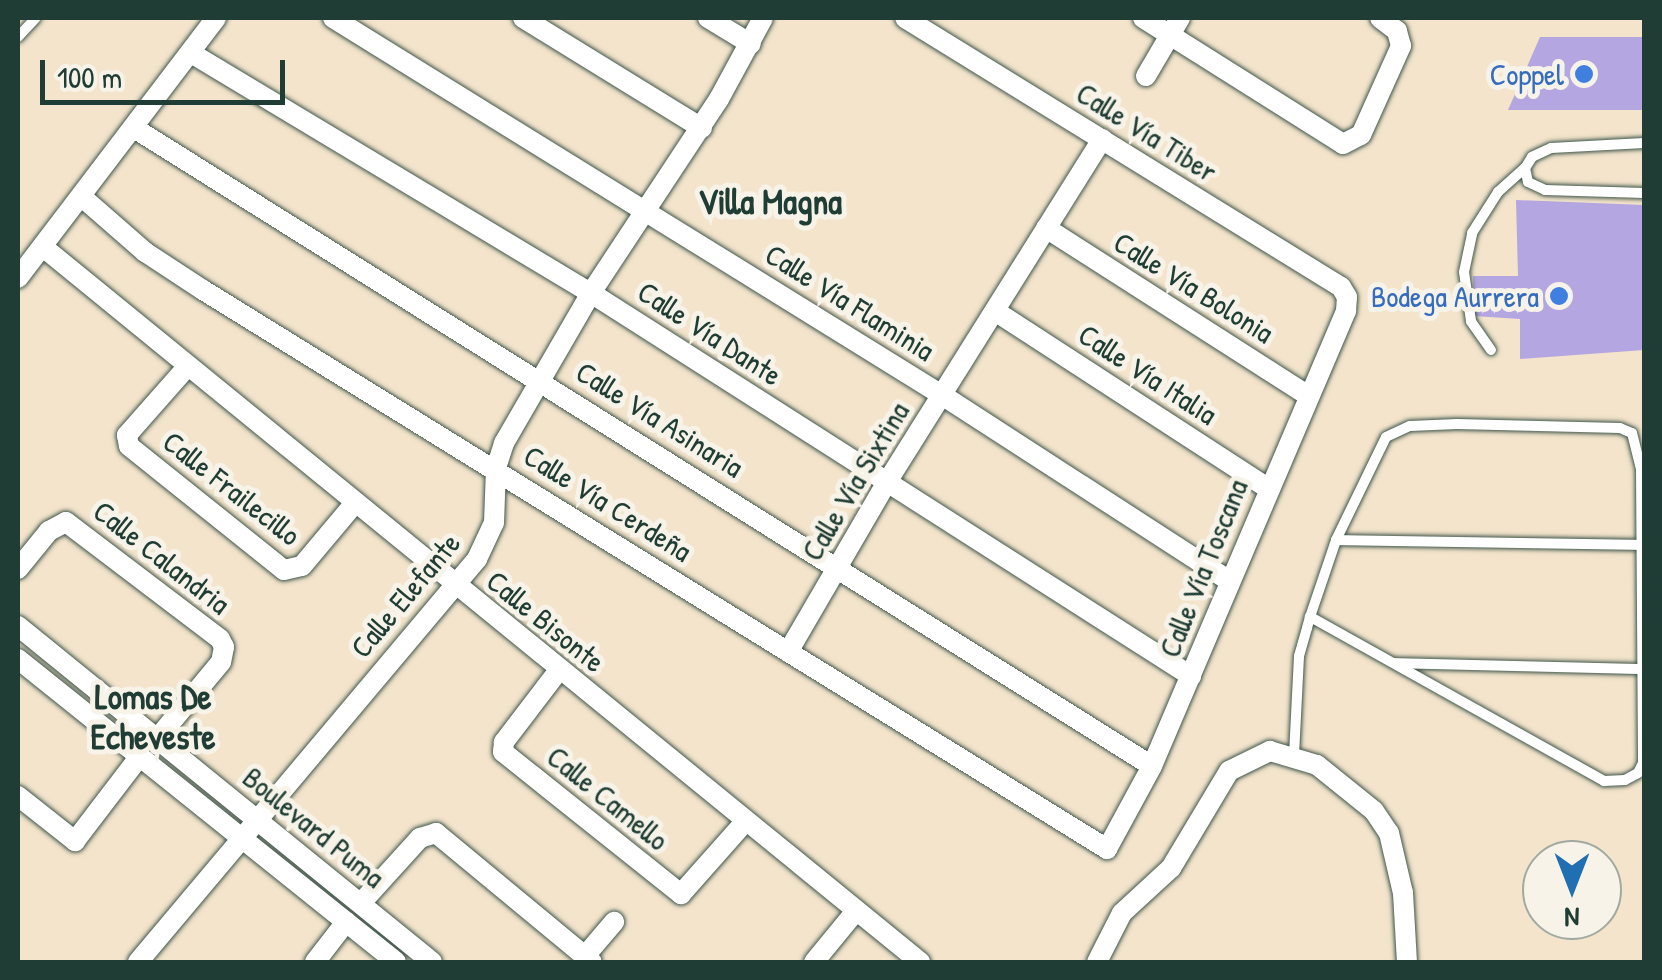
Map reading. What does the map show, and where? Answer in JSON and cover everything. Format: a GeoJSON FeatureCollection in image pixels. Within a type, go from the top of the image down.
{"type":"FeatureCollection","features":[{"type":"Feature","properties":{"kind":"street"},"geometry":{"type":"LineString","coordinates":[[18,278],[216,18]]}},
{"type":"Feature","properties":{"kind":"street","name":"Calle Vía Flaminia"},"geometry":{"type":"LineString","coordinates":[[333,18],[942,395],[1229,581]]}},
{"type":"Feature","properties":{"kind":"street"},"geometry":{"type":"LineString","coordinates":[[523,18],[702,128]]}},
{"type":"Feature","properties":{"kind":"street"},"geometry":{"type":"LineString","coordinates":[[708,18],[751,44]]}},
{"type":"Feature","properties":{"kind":"street","name":"Calle Elefante"},"geometry":{"type":"LineString","coordinates":[[138,962],[488,542],[497,505],[496,468],[504,444],[591,293],[702,128],[763,18]]}},
{"type":"Feature","properties":{"kind":"street","name":"Calle Vía Tiber"},"geometry":{"type":"LineString","coordinates":[[905,18],[1341,286],[1348,304]]}},
{"type":"Feature","properties":{"kind":"street"},"geometry":{"type":"LineString","coordinates":[[1143,18],[1176,26],[1342,144],[1362,134],[1398,55],[1400,38],[1386,22]]}},
{"type":"Feature","properties":{"kind":"street"},"geometry":{"type":"LineString","coordinates":[[1146,76],[1176,26]]}},
{"type":"Feature","properties":{"kind":"street","name":"Calle Vía Dante"},"geometry":{"type":"LineString","coordinates":[[191,52],[591,293],[1191,676]]}},
{"type":"Feature","properties":{"kind":"street","name":"Calle Vía Asinaria"},"geometry":{"type":"LineString","coordinates":[[134,128],[1152,766]]}},
{"type":"Feature","properties":{"kind":"street","name":"Calle Vía Sixtina"},"geometry":{"type":"LineString","coordinates":[[788,652],[888,482],[1102,140]]}},
{"type":"Feature","properties":{"kind":"street","name":"Calle Vía Cerdeña"},"geometry":{"type":"LineString","coordinates":[[82,197],[145,252],[203,290],[1107,850]]}},
{"type":"Feature","properties":{"kind":"street","name":"Calle Vía Bolonia"},"geometry":{"type":"LineString","coordinates":[[1046,228],[1309,396]]}},
{"type":"Feature","properties":{"kind":"street","name":"Calle Bisonte"},"geometry":{"type":"LineString","coordinates":[[42,248],[744,823],[920,962]]}},
{"type":"Feature","properties":{"kind":"street","name":"Calle Vía Toscana"},"geometry":{"type":"LineString","coordinates":[[1107,850],[1152,766],[1348,304]]}},
{"type":"Feature","properties":{"kind":"street","name":"Calle Vía Italia"},"geometry":{"type":"LineString","coordinates":[[995,311],[1268,488]]}},
{"type":"Feature","properties":{"kind":"street","name":"Calle Frailecillo"},"geometry":{"type":"LineString","coordinates":[[187,367],[127,435],[127,443],[284,570],[302,566],[354,504]]}},
{"type":"Feature","properties":{"kind":"street","name":"Calle Calandria"},"geometry":{"type":"LineString","coordinates":[[18,569],[59,523],[72,524],[212,631],[224,647],[221,662],[156,739]]}},
{"type":"Feature","properties":{"kind":"street","name":"Boulevard Puma"},"geometry":{"type":"LineString","coordinates":[[18,626],[432,962]]}},
{"type":"Feature","properties":{"kind":"street","name":"Boulevard Puma"},"geometry":{"type":"LineString","coordinates":[[18,659],[396,962]]}},
{"type":"Feature","properties":{"kind":"street","name":"Calle Camello"},"geometry":{"type":"LineString","coordinates":[[559,670],[504,742],[503,752],[676,892],[688,890],[744,823]]}},
{"type":"Feature","properties":{"kind":"street"},"geometry":{"type":"LineString","coordinates":[[1097,962],[1108,935],[1130,904],[1172,868],[1229,771],[1255,754],[1270,751],[1294,755],[1353,793],[1374,811],[1389,834],[1403,892],[1407,962]]}},
{"type":"Feature","properties":{"kind":"street"},"geometry":{"type":"LineString","coordinates":[[18,796],[75,841],[140,756]]}},
{"type":"Feature","properties":{"kind":"street"},"geometry":{"type":"LineString","coordinates":[[361,904],[424,835],[441,837],[588,959],[614,922]]}},
{"type":"Feature","properties":{"kind":"street"},"geometry":{"type":"LineString","coordinates":[[814,962],[855,912]]}},
{"type":"Feature","properties":{"kind":"street"},"geometry":{"type":"LineString","coordinates":[[315,962],[346,922]]}},
{"type":"Feature","properties":{"kind":"lane"},"geometry":{"type":"LineString","coordinates":[[18,37],[36,18]]}},
{"type":"Feature","properties":{"kind":"lane"},"geometry":{"type":"LineString","coordinates":[[1491,350],[1471,321],[1464,272],[1472,233],[1498,192],[1532,157],[1551,148],[1644,143]]}},
{"type":"Feature","properties":{"kind":"lane"},"geometry":{"type":"LineString","coordinates":[[1525,168],[1528,182],[1546,190],[1644,194]]}},
{"type":"Feature","properties":{"kind":"lane"},"geometry":{"type":"LineString","coordinates":[[1294,755],[1299,656],[1310,617],[1336,540],[1386,438],[1410,426],[1457,424],[1620,428],[1632,433],[1641,469],[1644,669],[1643,763],[1638,773],[1625,780],[1604,781],[1310,617]]}},
{"type":"Feature","properties":{"kind":"lane"},"geometry":{"type":"LineString","coordinates":[[1336,540],[1642,545]]}},
{"type":"Feature","properties":{"kind":"lane"},"geometry":{"type":"LineString","coordinates":[[1392,663],[1644,669]]}},
{"type":"Feature","properties":{"kind":"building","name":"Coppel"},"geometry":{"type":"Polygon","coordinates":[[[1540,37],[1644,37],[1644,110],[1508,110],[1540,37]]]}},
{"type":"Feature","properties":{"kind":"building","name":"Bodega Aurrera"},"geometry":{"type":"Polygon","coordinates":[[[1516,200],[1644,205],[1644,350],[1520,359],[1520,319],[1474,316],[1473,276],[1518,276],[1516,200]]]}},
{"type":"Feature","properties":{"kind":"place","name":"Coppel"},"geometry":{"type":"Point","coordinates":[1584,74]}},
{"type":"Feature","properties":{"kind":"place","name":"Bodega Aurrera"},"geometry":{"type":"Point","coordinates":[1559,296]}},
{"type":"Feature","properties":{"kind":"district","name":"Villa Magna"},"geometry":{"type":"Point","coordinates":[770,202]}},
{"type":"Feature","properties":{"kind":"district","name":"Lomas De Echeveste"},"geometry":{"type":"Point","coordinates":[153,717]}}]}
